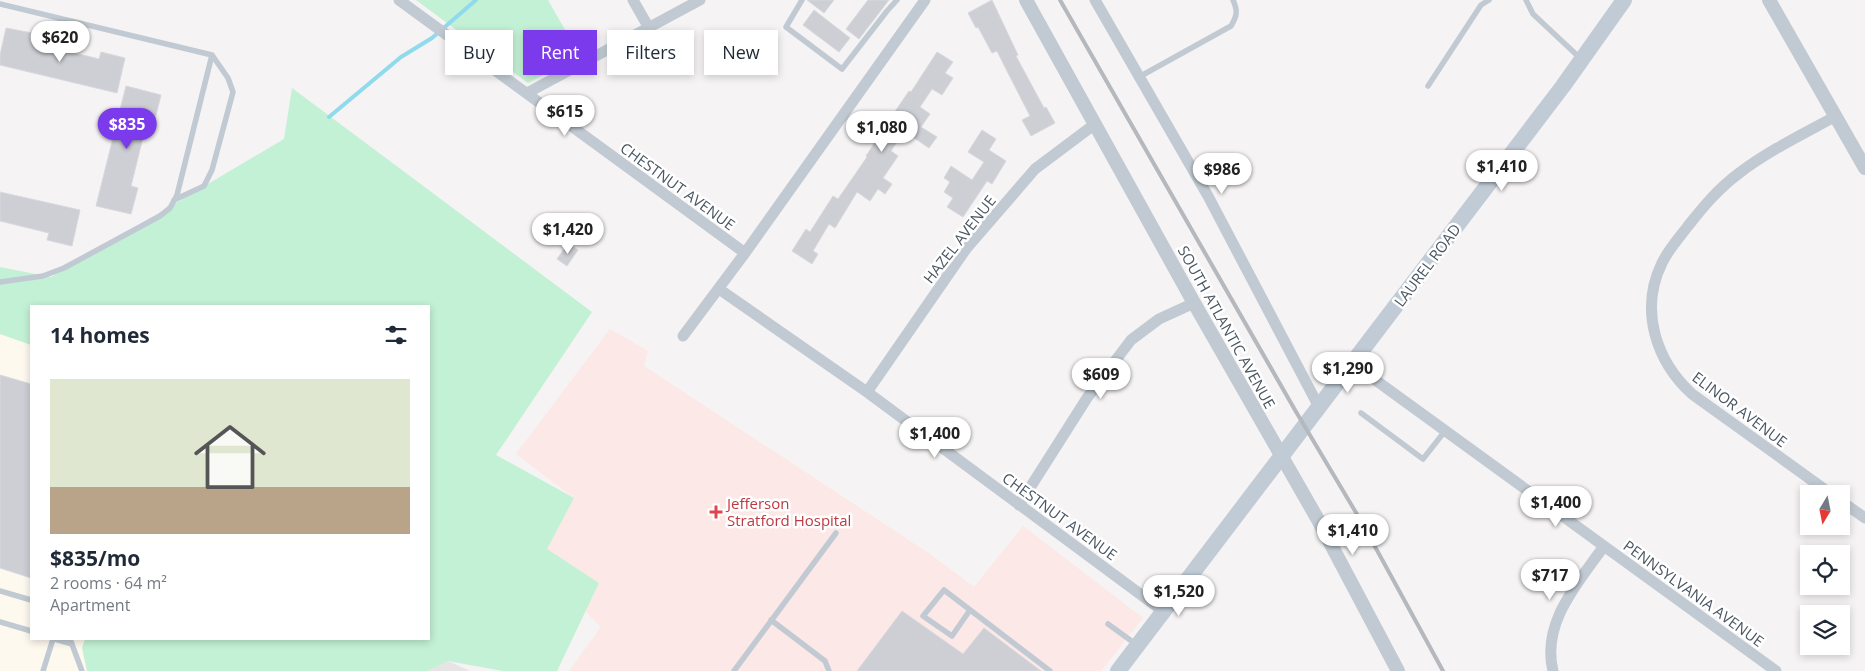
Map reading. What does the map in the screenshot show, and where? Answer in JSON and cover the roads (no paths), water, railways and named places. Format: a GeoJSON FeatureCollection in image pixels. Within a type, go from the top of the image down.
{"type":"FeatureCollection","features":[{"type":"Feature","properties":{"kind":"main road","name":"LAUREL ROAD"},"geometry":{"type":"LineString","coordinates":[[1118,671],[1582,59],[1624,0]]}},
{"type":"Feature","properties":{"kind":"street","name":"CHESTNUT AVENUE"},"geometry":{"type":"LineString","coordinates":[[399,0],[745,254]]}},
{"type":"Feature","properties":{"kind":"street"},"geometry":{"type":"LineString","coordinates":[[633,0],[649,28]]}},
{"type":"Feature","properties":{"kind":"street"},"geometry":{"type":"LineString","coordinates":[[526,93],[700,0]]}},
{"type":"Feature","properties":{"kind":"street"},"geometry":{"type":"LineString","coordinates":[[683,336],[745,254],[925,0]]}},
{"type":"Feature","properties":{"kind":"street","name":"SOUTH ATLANTIC AVENUE"},"geometry":{"type":"LineString","coordinates":[[1026,0],[1194,303],[1317,518],[1398,671]]}},
{"type":"Feature","properties":{"kind":"street"},"geometry":{"type":"LineString","coordinates":[[1095,0],[1208,196],[1319,407]]}},
{"type":"Feature","properties":{"kind":"street"},"geometry":{"type":"LineString","coordinates":[[1769,0],[1865,168]]}},
{"type":"Feature","properties":{"kind":"street","name":"ELINOR AVENUE"},"geometry":{"type":"LineString","coordinates":[[1819,485],[1683,386],[1670,370],[1659,351],[1653,329],[1652,309],[1655,282],[1662,263],[1713,195],[1749,166],[1836,116]]}},
{"type":"Feature","properties":{"kind":"street","name":"HAZEL AVENUE"},"geometry":{"type":"LineString","coordinates":[[866,392],[966,249],[1028,176],[1034,169],[1095,124]]}},
{"type":"Feature","properties":{"kind":"street","name":"CHESTNUT AVENUE"},"geometry":{"type":"LineString","coordinates":[[719,288],[866,392],[1163,611]]}},
{"type":"Feature","properties":{"kind":"street"},"geometry":{"type":"LineString","coordinates":[[1019,505],[1087,398],[1131,340],[1159,319],[1194,303]]}},
{"type":"Feature","properties":{"kind":"street","name":"PENNSYLVANIA AVENUE"},"geometry":{"type":"LineString","coordinates":[[1352,363],[1776,671]]}},
{"type":"Feature","properties":{"kind":"street"},"geometry":{"type":"LineString","coordinates":[[1850,507],[1865,518]]}},
{"type":"Feature","properties":{"kind":"street"},"geometry":{"type":"LineString","coordinates":[[1554,671],[1551,645],[1556,621],[1567,599],[1604,546]]}},
{"type":"Feature","properties":{"kind":"lane"},"geometry":{"type":"LineString","coordinates":[[802,0],[786,27],[842,70],[897,0]]}},
{"type":"Feature","properties":{"kind":"lane"},"geometry":{"type":"LineString","coordinates":[[1139,77],[1230,26],[1236,17],[1237,8],[1233,0]]}},
{"type":"Feature","properties":{"kind":"lane"},"geometry":{"type":"LineString","coordinates":[[1428,86],[1482,5],[1489,0]]}},
{"type":"Feature","properties":{"kind":"lane"},"geometry":{"type":"LineString","coordinates":[[1526,0],[1533,14],[1582,59]]}},
{"type":"Feature","properties":{"kind":"lane"},"geometry":{"type":"LineString","coordinates":[[0,4],[212,55],[228,78],[233,92],[212,170],[204,186],[174,200]]}},
{"type":"Feature","properties":{"kind":"lane"},"geometry":{"type":"LineString","coordinates":[[0,282],[43,276],[64,268],[160,216],[170,208],[177,195],[212,55]]}},
{"type":"Feature","properties":{"kind":"lane"},"geometry":{"type":"LineString","coordinates":[[1361,413],[1423,459],[1445,431]]}},
{"type":"Feature","properties":{"kind":"lane"},"geometry":{"type":"LineString","coordinates":[[734,671],[836,533]]}},
{"type":"Feature","properties":{"kind":"lane"},"geometry":{"type":"LineString","coordinates":[[970,610],[952,636],[923,616],[944,590],[1050,671]]}},
{"type":"Feature","properties":{"kind":"lane"},"geometry":{"type":"LineString","coordinates":[[0,591],[30,600]]}},
{"type":"Feature","properties":{"kind":"lane"},"geometry":{"type":"LineString","coordinates":[[772,620],[825,661],[829,671]]}},
{"type":"Feature","properties":{"kind":"lane"},"geometry":{"type":"LineString","coordinates":[[0,622],[30,631]]}},
{"type":"Feature","properties":{"kind":"lane"},"geometry":{"type":"LineString","coordinates":[[1108,624],[1137,645]]}},
{"type":"Feature","properties":{"kind":"lane"},"geometry":{"type":"LineString","coordinates":[[43,671],[54,640]]}},
{"type":"Feature","properties":{"kind":"lane"},"geometry":{"type":"LineString","coordinates":[[71,641],[82,671]]}},
{"type":"Feature","properties":{"kind":"waterway"},"geometry":{"type":"LineString","coordinates":[[329,117],[401,57],[432,38],[476,0]]}},
{"type":"Feature","properties":{"kind":"railway"},"geometry":{"type":"LineString","coordinates":[[1060,0],[1295,410],[1361,521],[1443,671]]}},
{"type":"Feature","properties":{"kind":"place","name":"Jefferson Stratford Hospital"},"geometry":{"type":"Point","coordinates":[716,512]}}]}
